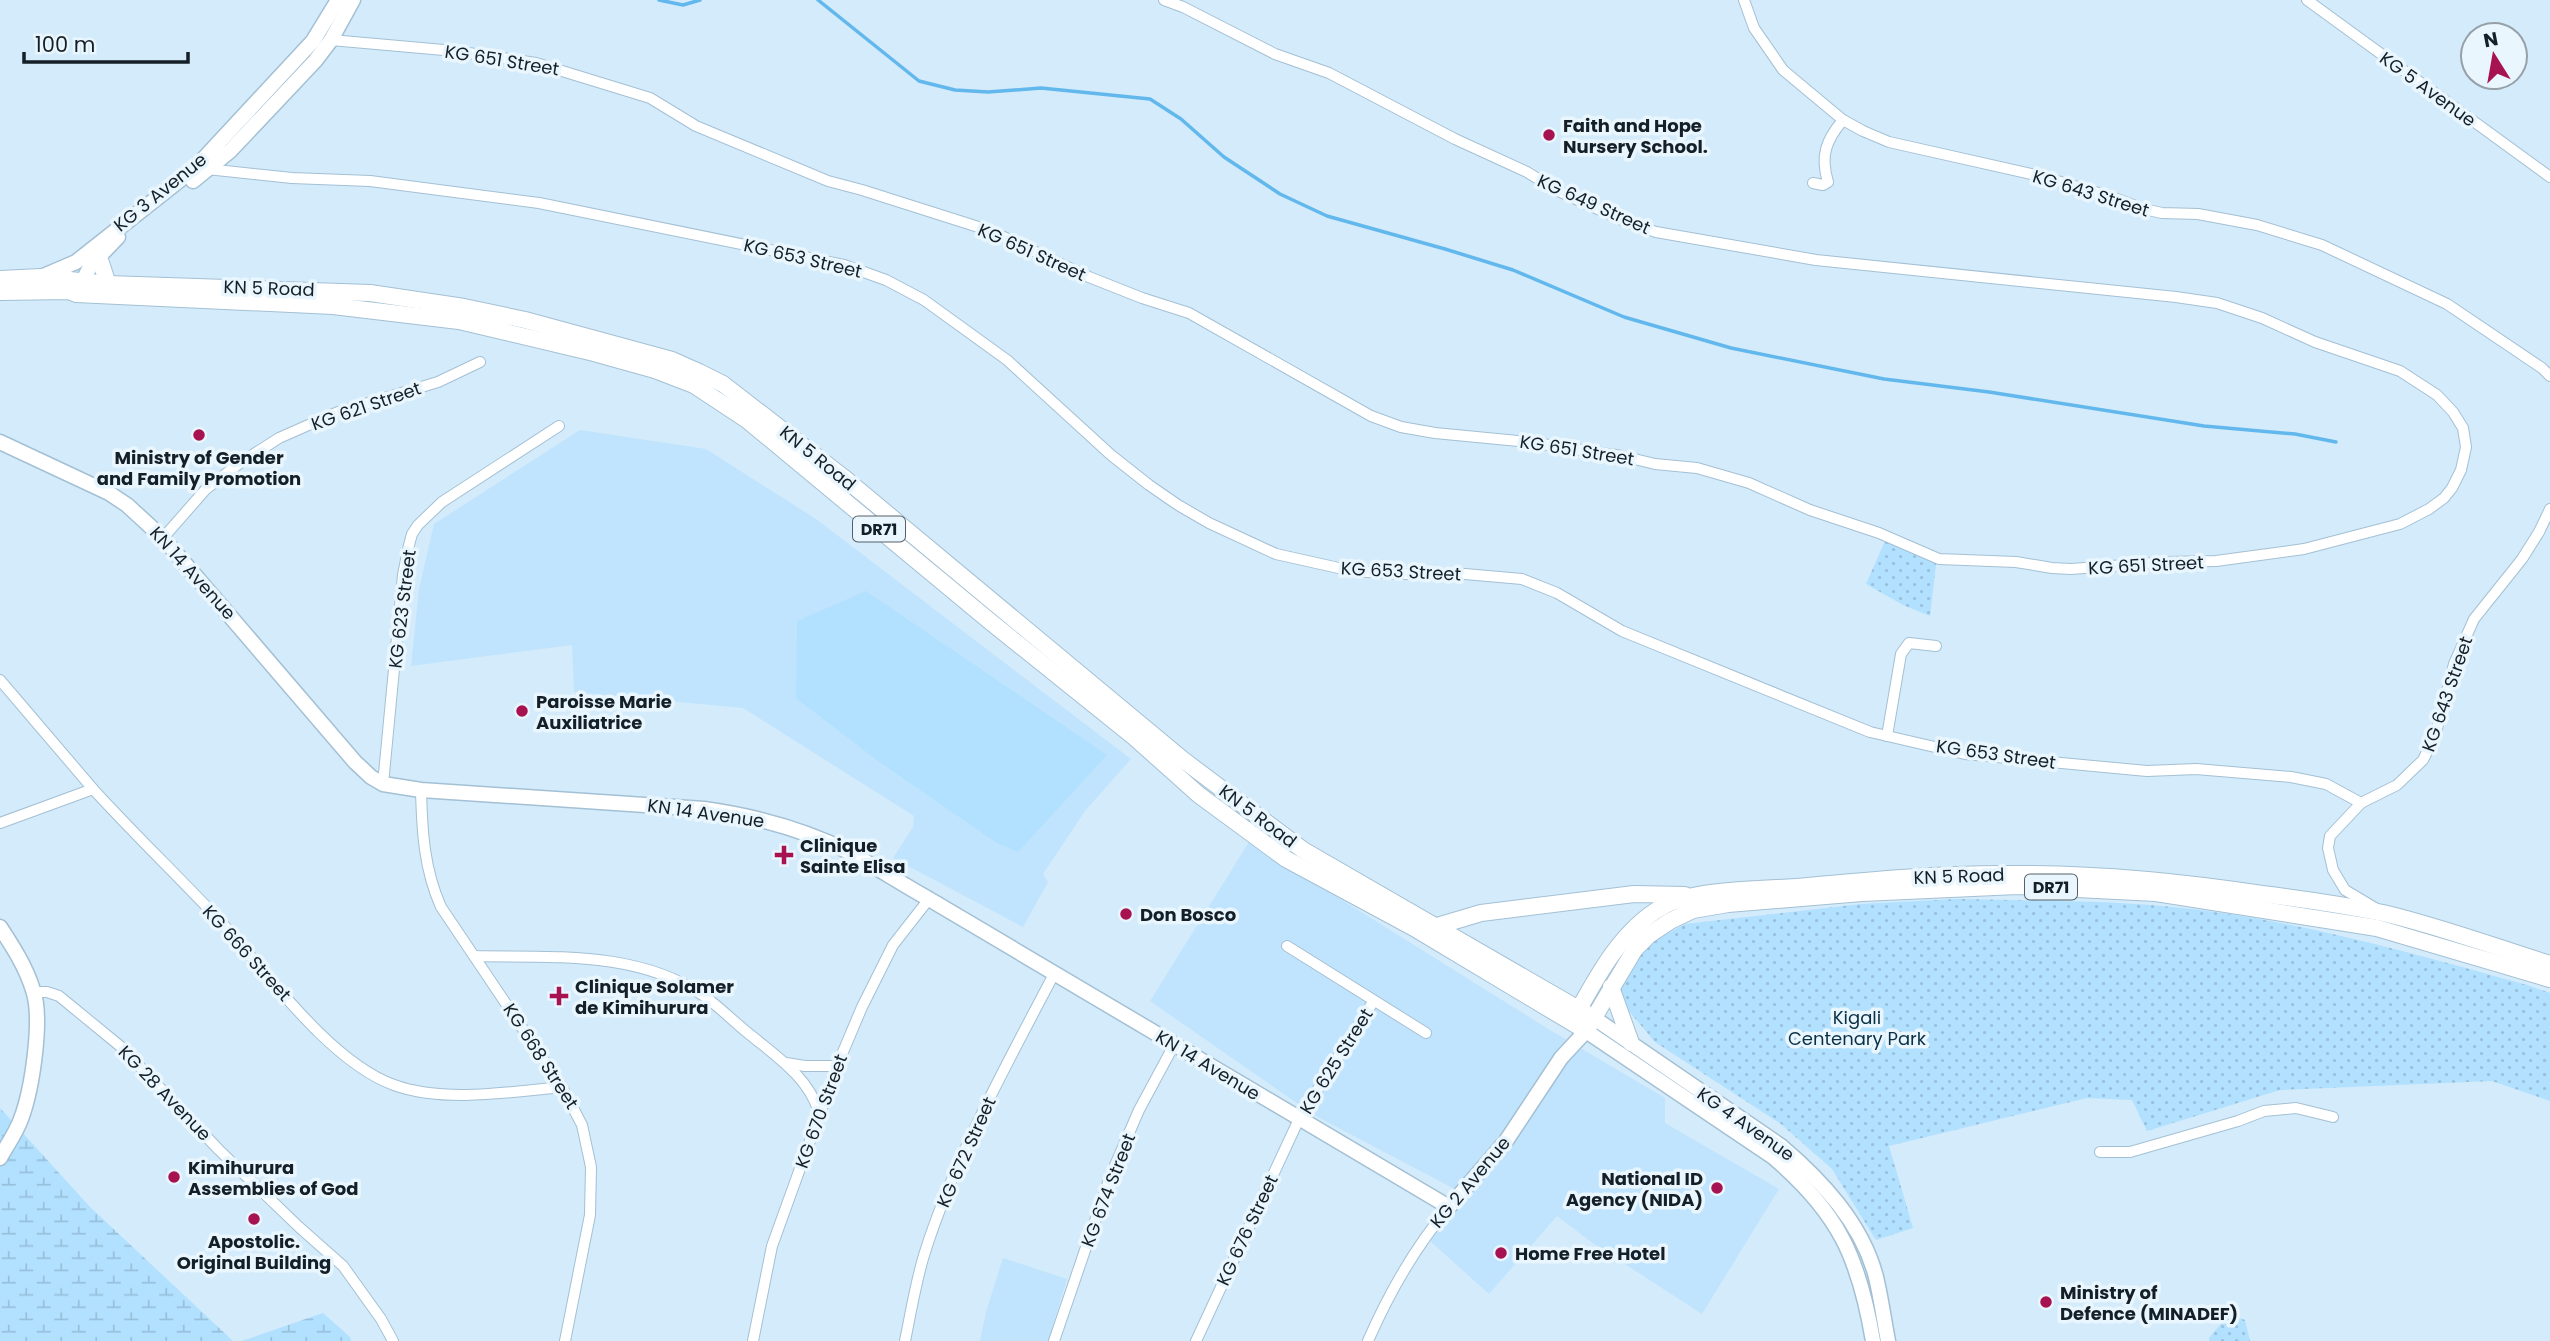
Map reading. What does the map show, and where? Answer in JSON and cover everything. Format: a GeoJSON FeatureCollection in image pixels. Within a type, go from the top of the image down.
{"type":"FeatureCollection","features":[{"type":"Feature","properties":{"kind":"main road","name":"KG 3 Avenue"},"geometry":{"type":"LineString","coordinates":[[41,277],[76,261],[195,168],[313,41],[338,0]]}},
{"type":"Feature","properties":{"kind":"main road","name":"KG 3 Avenue"},"geometry":{"type":"LineString","coordinates":[[76,289],[110,243],[230,151],[315,61],[331,40],[354,0]]}},
{"type":"Feature","properties":{"kind":"main road"},"geometry":{"type":"LineString","coordinates":[[99,257],[108,284]]}},
{"type":"Feature","properties":{"kind":"main road","name":"KN 5 Road"},"geometry":{"type":"LineString","coordinates":[[0,279],[41,277],[76,289],[108,284],[336,290],[464,307],[651,354],[699,372],[723,384],[843,477],[1182,759],[1303,850],[1434,927],[1590,1025],[1635,949],[1670,921],[1693,910],[1728,904],[1862,893],[2017,886],[2156,893],[2377,928],[2550,979]]}},
{"type":"Feature","properties":{"kind":"main road","name":"KN 5 Road"},"geometry":{"type":"LineString","coordinates":[[0,292],[76,289],[332,306],[459,321],[594,353],[694,385],[747,420],[1133,737],[1199,795],[1286,859],[1575,1015]]}},
{"type":"Feature","properties":{"kind":"main road","name":"KN 14 Avenue"},"geometry":{"type":"LineString","coordinates":[[0,442],[109,492],[127,505],[163,538],[340,745],[365,771],[383,783],[421,790],[638,804],[740,814],[791,828],[848,852],[929,898],[1449,1207]]}},
{"type":"Feature","properties":{"kind":"main road","name":"KN 5 Road"},"geometry":{"type":"LineString","coordinates":[[1562,1058],[1575,1015],[1618,946],[1662,907],[1698,896],[1875,879],[2052,874],[2181,883],[2386,914],[2550,964]]}},
{"type":"Feature","properties":{"kind":"main road"},"geometry":{"type":"LineString","coordinates":[[1434,927],[1481,913],[1634,894],[1698,896]]}},
{"type":"Feature","properties":{"kind":"main road"},"geometry":{"type":"LineString","coordinates":[[0,927],[20,958],[34,992],[37,1025],[29,1096],[20,1121],[0,1157]]}},
{"type":"Feature","properties":{"kind":"main road"},"geometry":{"type":"LineString","coordinates":[[1611,987],[1631,1042]]}},
{"type":"Feature","properties":{"kind":"main road","name":"KG 4 Avenue"},"geometry":{"type":"LineString","coordinates":[[1590,1025],[1631,1042],[1773,1157],[1818,1201],[1852,1255],[1863,1288],[1873,1341]]}},
{"type":"Feature","properties":{"kind":"main road","name":"KG 4 Avenue"},"geometry":{"type":"LineString","coordinates":[[1590,1025],[1705,1104],[1781,1146],[1807,1168],[1831,1195],[1854,1228],[1875,1275],[1888,1341]]}},
{"type":"Feature","properties":{"kind":"main road","name":"KG 2 Avenue"},"geometry":{"type":"LineString","coordinates":[[1449,1207],[1506,1141],[1562,1058],[1590,1025]]}},
{"type":"Feature","properties":{"kind":"street","name":"KG 649 Street"},"geometry":{"type":"LineString","coordinates":[[1164,0],[1275,54],[1329,73],[1455,139],[1527,172],[1556,190],[1624,221],[1656,232],[1816,260],[2145,294]]}},
{"type":"Feature","properties":{"kind":"street","name":"KG 643 Street"},"geometry":{"type":"LineString","coordinates":[[1744,0],[1754,28],[1783,71],[1843,120],[1889,142],[2040,176],[2162,214],[2198,214],[2257,225],[2322,246],[2446,304],[2550,376]]}},
{"type":"Feature","properties":{"kind":"street","name":"KG 5 Avenue"},"geometry":{"type":"LineString","coordinates":[[2307,0],[2550,177]]}},
{"type":"Feature","properties":{"kind":"street","name":"KG 651 Street"},"geometry":{"type":"LineString","coordinates":[[331,40],[493,56],[536,63],[587,77],[657,101],[696,126],[828,181],[991,231],[1090,277],[1189,313],[1371,416],[1401,427],[1529,442],[1656,464],[1697,468],[1749,483],[1810,510],[1880,533],[1939,559],[2005,561],[2071,569],[2216,561],[2304,549],[2400,524],[2429,509],[2452,488],[2461,470],[2466,447],[2463,429],[2453,412],[2437,395],[2421,384],[2400,371],[2315,342],[2217,303],[2145,294]]}},
{"type":"Feature","properties":{"kind":"street"},"geometry":{"type":"LineString","coordinates":[[1813,183],[1824,185],[1828,182],[1824,169],[1824,151],[1830,136],[1843,120]]}},
{"type":"Feature","properties":{"kind":"street","name":"KG 653 Street"},"geometry":{"type":"LineString","coordinates":[[207,169],[292,178],[370,181],[539,203],[845,265],[886,280],[924,300],[1007,360],[1111,455],[1149,485],[1178,505],[1241,539],[1276,554],[1352,571],[1465,574],[1522,579],[1539,584],[1622,631],[1870,732],[1965,754],[2147,771],[2196,769],[2291,777],[2326,784],[2361,803]]}},
{"type":"Feature","properties":{"kind":"street","name":"KG 621 Street"},"geometry":{"type":"LineString","coordinates":[[163,538],[206,489],[279,438],[338,412],[438,382],[480,362]]}},
{"type":"Feature","properties":{"kind":"street","name":"KG 623 Street"},"geometry":{"type":"LineString","coordinates":[[383,783],[403,575],[412,534],[428,513],[442,502],[559,426]]}},
{"type":"Feature","properties":{"kind":"street","name":"KG 643 Street"},"geometry":{"type":"LineString","coordinates":[[2386,914],[2345,890],[2333,870],[2328,848],[2330,836],[2361,803],[2397,785],[2423,760],[2435,736],[2454,664],[2474,619],[2522,559],[2550,509]]}},
{"type":"Feature","properties":{"kind":"street"},"geometry":{"type":"LineString","coordinates":[[1887,736],[1901,654],[1909,643],[1936,646]]}},
{"type":"Feature","properties":{"kind":"street","name":"KG 666 Street"},"geometry":{"type":"LineString","coordinates":[[0,680],[93,789],[223,925],[276,988],[339,1049],[369,1073],[394,1086],[436,1094],[562,1087]]}},
{"type":"Feature","properties":{"kind":"street"},"geometry":{"type":"LineString","coordinates":[[0,823],[93,789]]}},
{"type":"Feature","properties":{"kind":"street","name":"KG 668 Street"},"geometry":{"type":"LineString","coordinates":[[421,790],[423,847],[434,891],[450,924],[475,956],[562,1087],[582,1125],[592,1190],[590,1215],[565,1341]]}},
{"type":"Feature","properties":{"kind":"street","name":"KG 670 Street"},"geometry":{"type":"LineString","coordinates":[[753,1341],[772,1246],[836,1066],[893,945],[929,898]]}},
{"type":"Feature","properties":{"kind":"street"},"geometry":{"type":"LineString","coordinates":[[1287,946],[1426,1033]]}},
{"type":"Feature","properties":{"kind":"street"},"geometry":{"type":"LineString","coordinates":[[475,956],[610,961],[661,973],[705,996],[785,1063],[807,1085],[819,1112]]}},
{"type":"Feature","properties":{"kind":"street","name":"KG 672 Street"},"geometry":{"type":"LineString","coordinates":[[905,1341],[924,1254],[950,1183],[997,1083],[1054,974]]}},
{"type":"Feature","properties":{"kind":"street","name":"KG 28 Avenue"},"geometry":{"type":"LineString","coordinates":[[34,992],[47,992],[72,1004],[120,1046],[248,1178],[343,1266],[381,1319],[393,1341]]}},
{"type":"Feature","properties":{"kind":"street","name":"KG 625 Street"},"geometry":{"type":"LineString","coordinates":[[1299,1119],[1373,1002]]}},
{"type":"Feature","properties":{"kind":"street","name":"KG 674 Street"},"geometry":{"type":"LineString","coordinates":[[1054,1341],[1110,1177],[1139,1111],[1174,1045]]}},
{"type":"Feature","properties":{"kind":"street"},"geometry":{"type":"LineString","coordinates":[[785,1063],[836,1066]]}},
{"type":"Feature","properties":{"kind":"street"},"geometry":{"type":"LineString","coordinates":[[2100,1152],[2130,1152],[2264,1111],[2296,1108],[2333,1117]]}},
{"type":"Feature","properties":{"kind":"street","name":"KG 676 Street"},"geometry":{"type":"LineString","coordinates":[[1196,1341],[1299,1119]]}},
{"type":"Feature","properties":{"kind":"street","name":"KG 2 Avenue"},"geometry":{"type":"LineString","coordinates":[[1368,1341],[1404,1269],[1429,1230],[1449,1207]]}},
{"type":"Feature","properties":{"kind":"shaded area"},"geometry":{"type":"Polygon","coordinates":[[[580,430],[706,449],[816,519],[1131,759],[1085,811],[1043,874],[1048,882],[1023,927],[893,858],[913,827],[914,816],[743,708],[574,692],[572,645],[411,666],[419,589],[434,524],[580,430]]]}},
{"type":"Feature","properties":{"kind":"shaded area"},"geometry":{"type":"Polygon","coordinates":[[[1249,842],[1550,1030],[1665,1098],[1665,1123],[1779,1189],[1702,1314],[1594,1244],[1557,1216],[1489,1294],[1430,1241],[1466,1195],[1314,1115],[1150,1001],[1249,842]]]}},
{"type":"Feature","properties":{"kind":"shaded area"},"geometry":{"type":"Polygon","coordinates":[[[1003,1258],[1067,1279],[1048,1341],[980,1341],[1003,1258]]]}},
{"type":"Feature","properties":{"kind":"green space"},"geometry":{"type":"Polygon","coordinates":[[[1885,541],[1937,556],[1930,616],[1903,605],[1866,584],[1885,541]]]}},
{"type":"Feature","properties":{"kind":"green space"},"geometry":{"type":"Polygon","coordinates":[[[866,591],[1107,755],[1018,852],[997,843],[878,761],[796,698],[797,621],[866,591]]]}},
{"type":"Feature","properties":{"kind":"green space","name":"Kigali Centenary Park"},"geometry":{"type":"Polygon","coordinates":[[[1956,899],[2123,903],[2222,913],[2337,935],[2527,985],[2550,993],[2550,1101],[2492,1081],[2280,1090],[2147,1131],[2132,1100],[2087,1098],[1889,1146],[1913,1228],[1876,1240],[1832,1169],[1781,1124],[1655,1042],[1628,1010],[1619,987],[1649,943],[1685,924],[1861,904],[1956,899]]]}},
{"type":"Feature","properties":{"kind":"green space"},"geometry":{"type":"Polygon","coordinates":[[[0,1108],[90,1207],[233,1341],[0,1341],[0,1108]]]}},
{"type":"Feature","properties":{"kind":"green space"},"geometry":{"type":"Polygon","coordinates":[[[323,1313],[350,1337],[351,1341],[242,1341],[323,1313]]]}},
{"type":"Feature","properties":{"kind":"green space"},"geometry":{"type":"Polygon","coordinates":[[[2234,1316],[2245,1320],[2250,1341],[2210,1341],[2209,1338],[2225,1319],[2234,1316]]]}},
{"type":"Feature","properties":{"kind":"waterway"},"geometry":{"type":"LineString","coordinates":[[659,0],[683,5],[700,0]]}},
{"type":"Feature","properties":{"kind":"waterway"},"geometry":{"type":"LineString","coordinates":[[818,0],[919,81],[955,90],[988,92],[1041,88],[1150,99],[1181,119],[1224,157],[1280,194],[1327,216],[1513,270],[1624,317],[1731,348],[1884,379],[1989,392],[2204,426],[2295,434],[2336,442]]}},
{"type":"Feature","properties":{"kind":"place","name":"Faith and Hope Nursery School."},"geometry":{"type":"Point","coordinates":[1549,135]}},
{"type":"Feature","properties":{"kind":"place","name":"Ministry of Gender and Family Promotion"},"geometry":{"type":"Point","coordinates":[199,435]}},
{"type":"Feature","properties":{"kind":"place","name":"Paroisse Marie Auxiliatrice"},"geometry":{"type":"Point","coordinates":[522,711]}},
{"type":"Feature","properties":{"kind":"place","name":"Clinique Sainte Elisa"},"geometry":{"type":"Point","coordinates":[784,855]}},
{"type":"Feature","properties":{"kind":"place","name":"Don Bosco"},"geometry":{"type":"Point","coordinates":[1126,914]}},
{"type":"Feature","properties":{"kind":"place","name":"Clinique Solamer de Kimihurura"},"geometry":{"type":"Point","coordinates":[559,996]}},
{"type":"Feature","properties":{"kind":"place","name":"Kimihurura Assemblies of God"},"geometry":{"type":"Point","coordinates":[174,1177]}},
{"type":"Feature","properties":{"kind":"place","name":"National ID Agency (NIDA)"},"geometry":{"type":"Point","coordinates":[1717,1188]}},
{"type":"Feature","properties":{"kind":"place","name":"Apostolic. Original Building"},"geometry":{"type":"Point","coordinates":[254,1219]}},
{"type":"Feature","properties":{"kind":"place","name":"Home Free Hotel"},"geometry":{"type":"Point","coordinates":[1501,1253]}},
{"type":"Feature","properties":{"kind":"place","name":"Ministry of Defence (MINADEF)"},"geometry":{"type":"Point","coordinates":[2046,1302]}}]}
